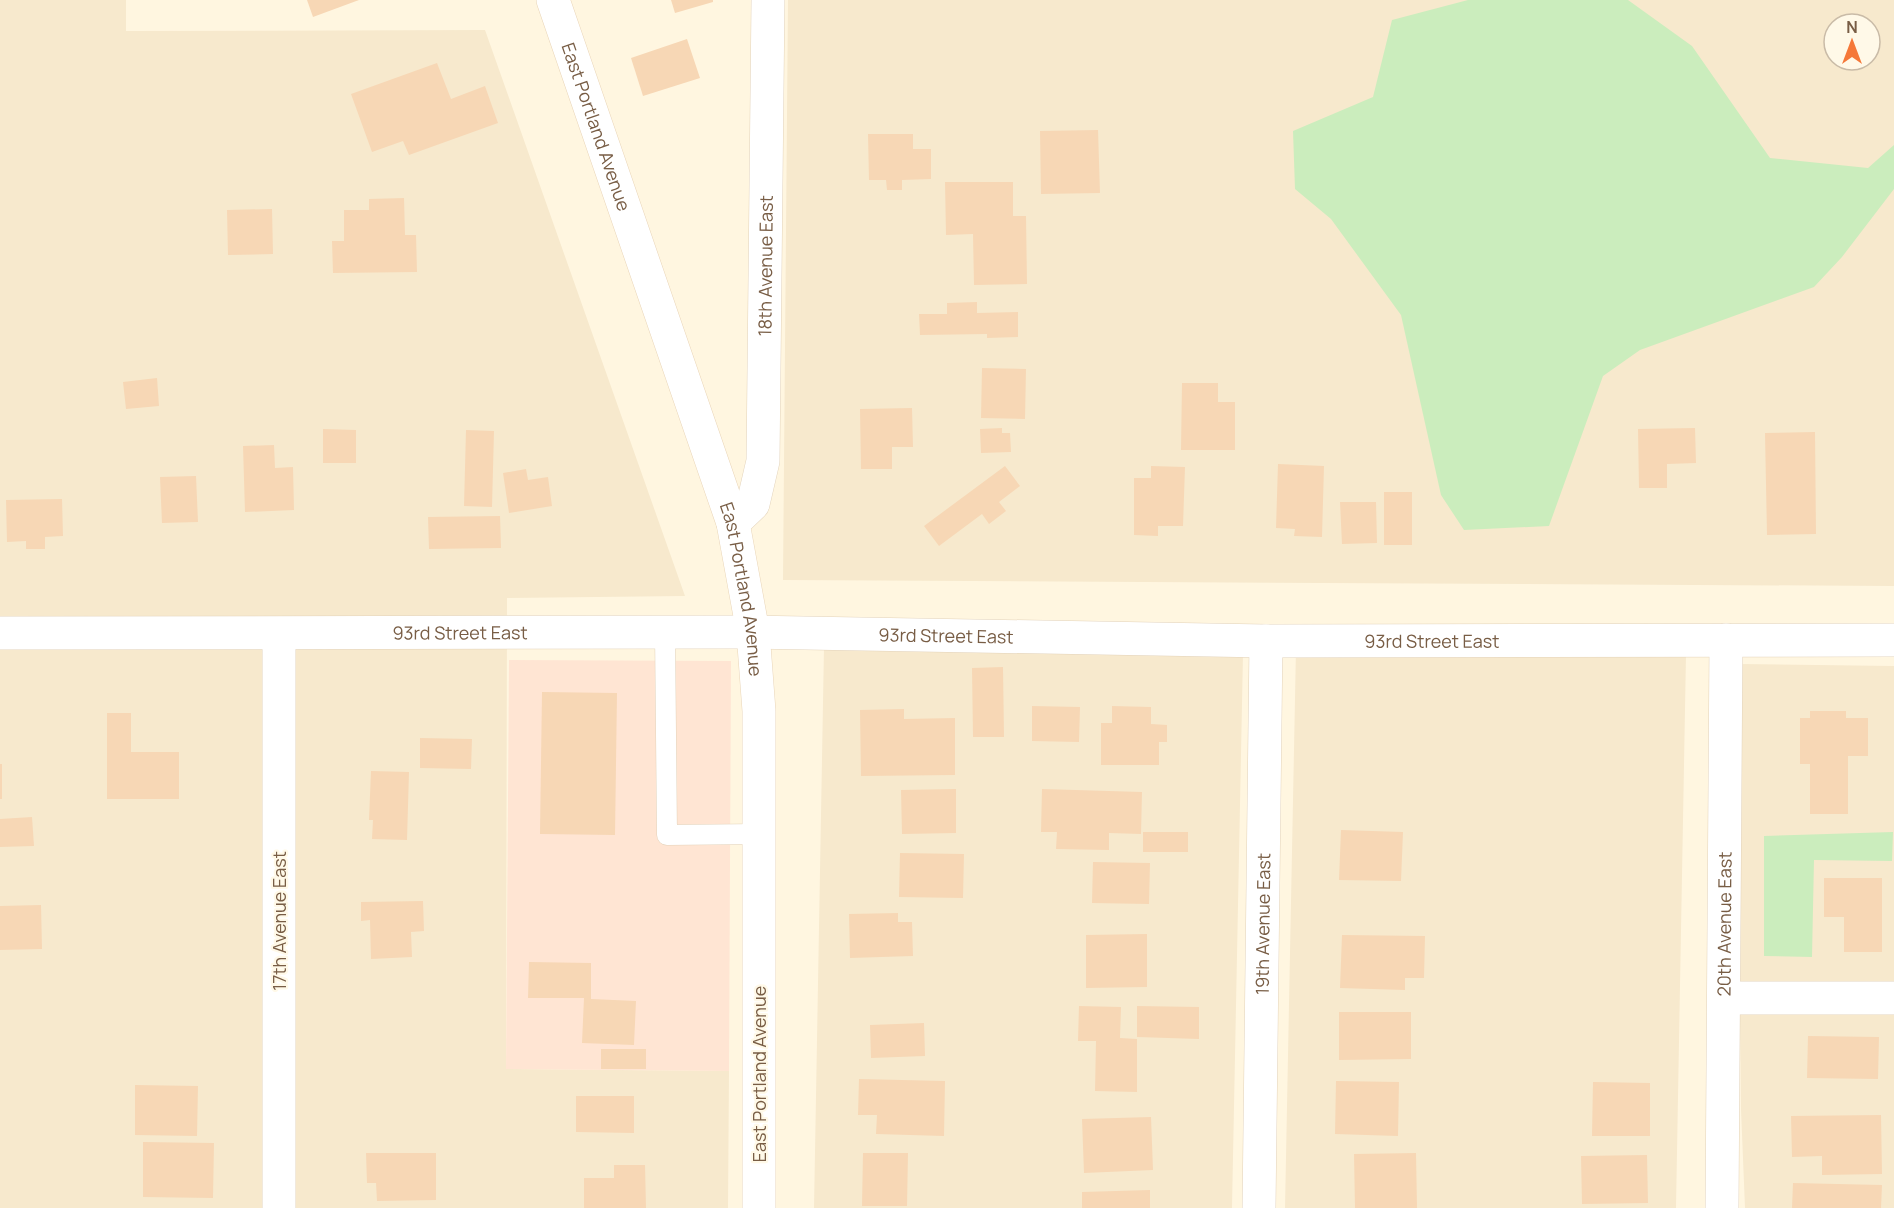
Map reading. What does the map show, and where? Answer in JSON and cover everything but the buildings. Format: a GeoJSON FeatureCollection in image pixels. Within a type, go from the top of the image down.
{"type":"FeatureCollection","features":[{"type":"Feature","properties":{"kind":"street","name":"East Portland Avenue"},"geometry":{"type":"LineString","coordinates":[[553,0],[733,523],[753,632],[759,711],[759,1208]]}},
{"type":"Feature","properties":{"kind":"street","name":"18th Avenue East"},"geometry":{"type":"LineString","coordinates":[[733,523],[753,504],[763,461],[768,0]]}},
{"type":"Feature","properties":{"kind":"street","name":"93rd Street East"},"geometry":{"type":"LineString","coordinates":[[0,633],[753,632],[1266,641],[1894,640]]}},
{"type":"Feature","properties":{"kind":"street","name":"17th Avenue East"},"geometry":{"type":"LineString","coordinates":[[279,634],[279,1208]]}},
{"type":"Feature","properties":{"kind":"street","name":"20th Avenue East"},"geometry":{"type":"LineString","coordinates":[[1722,1208],[1726,640]]}},
{"type":"Feature","properties":{"kind":"street","name":"19th Avenue East"},"geometry":{"type":"LineString","coordinates":[[1259,1208],[1266,641]]}},
{"type":"Feature","properties":{"kind":"street"},"geometry":{"type":"LineString","coordinates":[[1724,998],[1894,998]]}},
{"type":"Feature","properties":{"kind":"lane"},"geometry":{"type":"LineString","coordinates":[[665,633],[667,835],[759,834]]}},
{"type":"Feature","properties":{"kind":"shaded area"},"geometry":{"type":"Polygon","coordinates":[[[0,0],[126,0],[126,31],[485,30],[685,596],[507,598],[506,1069],[729,1071],[728,1208],[0,1208],[0,0]]]}},
{"type":"Feature","properties":{"kind":"shaded area"},"geometry":{"type":"Polygon","coordinates":[[[788,0],[1894,0],[1894,586],[783,580],[788,0]]]}},
{"type":"Feature","properties":{"kind":"shaded area"},"geometry":{"type":"Polygon","coordinates":[[[824,646],[1243,654],[1232,1208],[814,1208],[824,646]]]}},
{"type":"Feature","properties":{"kind":"shaded area"},"geometry":{"type":"Polygon","coordinates":[[[1296,647],[1686,655],[1676,1208],[1285,1208],[1296,647]]]}},
{"type":"Feature","properties":{"kind":"shaded area"},"geometry":{"type":"Polygon","coordinates":[[[509,660],[731,661],[729,1071],[506,1069],[509,660]]]}},
{"type":"Feature","properties":{"kind":"shaded area"},"geometry":{"type":"Polygon","coordinates":[[[1739,664],[1894,666],[1894,1208],[1745,1208],[1741,1110],[1739,664]]]}},
{"type":"Feature","properties":{"kind":"green space"},"geometry":{"type":"Polygon","coordinates":[[[1468,0],[1628,0],[1692,46],[1770,158],[1868,168],[1894,145],[1894,189],[1842,257],[1814,287],[1640,350],[1603,376],[1549,526],[1464,530],[1441,495],[1401,315],[1331,219],[1295,189],[1293,131],[1373,97],[1392,20],[1468,0]]]}},
{"type":"Feature","properties":{"kind":"green space"},"geometry":{"type":"Polygon","coordinates":[[[1893,832],[1892,861],[1814,860],[1812,957],[1764,956],[1764,836],[1893,832]]]}}]}
